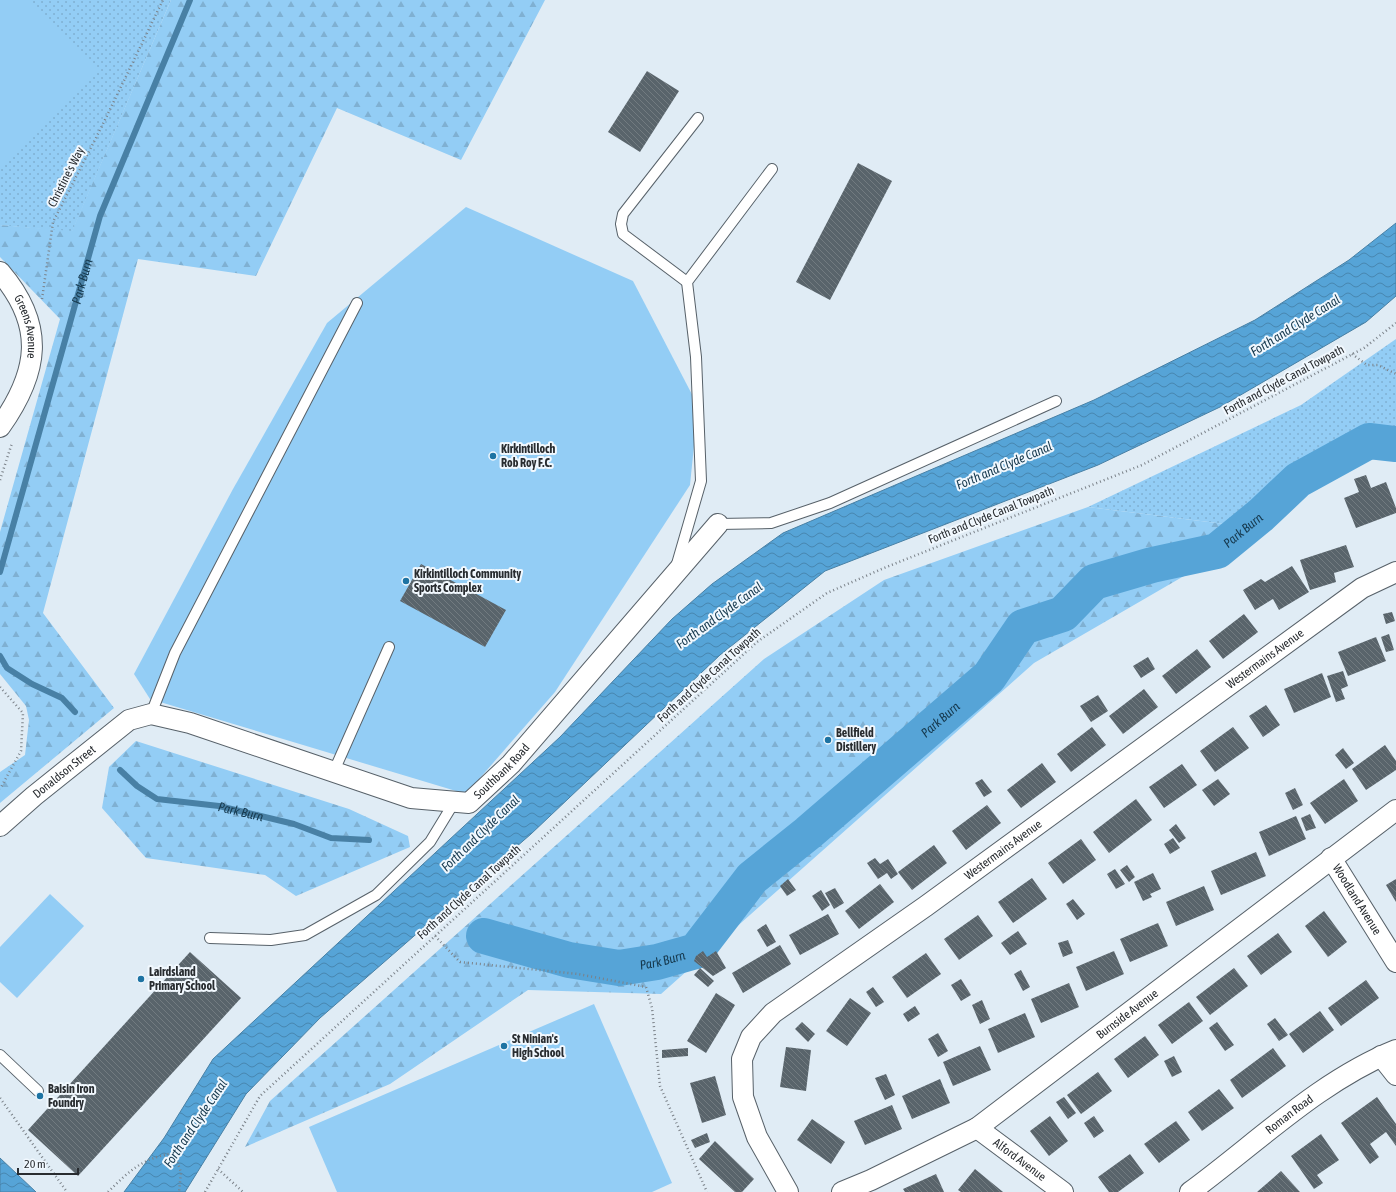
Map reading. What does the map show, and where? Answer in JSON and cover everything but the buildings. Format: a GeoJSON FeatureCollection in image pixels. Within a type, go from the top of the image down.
{"type":"FeatureCollection","features":[{"type":"Feature","properties":{"kind":"street","name":"Greens Avenue"},"geometry":{"type":"LineString","coordinates":[[0,272],[25,308],[32,332],[32,354],[26,380],[16,402],[0,427]]}},
{"type":"Feature","properties":{"kind":"street","name":"Southbank Road"},"geometry":{"type":"LineString","coordinates":[[129,720],[151,714],[190,723],[334,770],[411,798],[469,803],[511,764],[718,524]]}},
{"type":"Feature","properties":{"kind":"street","name":"Westermains Avenue"},"geometry":{"type":"LineString","coordinates":[[788,1192],[757,1137],[744,1097],[742,1059],[751,1037],[773,1013],[926,906],[1362,588],[1396,572]]}},
{"type":"Feature","properties":{"kind":"street","name":"Donaldson Street"},"geometry":{"type":"LineString","coordinates":[[0,826],[34,796],[129,720]]}},
{"type":"Feature","properties":{"kind":"street","name":"Burnside Avenue"},"geometry":{"type":"LineString","coordinates":[[842,1192],[871,1180],[977,1128],[1396,810]]}},
{"type":"Feature","properties":{"kind":"street","name":"Woodland Avenue"},"geometry":{"type":"LineString","coordinates":[[1331,858],[1396,962]]}},
{"type":"Feature","properties":{"kind":"street"},"geometry":{"type":"LineString","coordinates":[[1389,1053],[1396,1075]]}},
{"type":"Feature","properties":{"kind":"street","name":"Roman Road"},"geometry":{"type":"LineString","coordinates":[[1196,1190],[1329,1085],[1389,1053]]}},
{"type":"Feature","properties":{"kind":"street","name":"Alford Avenue"},"geometry":{"type":"LineString","coordinates":[[977,1128],[1063,1192]]}},
{"type":"Feature","properties":{"kind":"lane"},"geometry":{"type":"LineString","coordinates":[[687,282],[623,234],[621,224],[623,214],[698,118]]}},
{"type":"Feature","properties":{"kind":"lane"},"geometry":{"type":"LineString","coordinates":[[672,578],[692,518],[702,481],[696,357],[687,282],[772,169]]}},
{"type":"Feature","properties":{"kind":"lane"},"geometry":{"type":"LineString","coordinates":[[151,714],[175,653],[357,303]]}},
{"type":"Feature","properties":{"kind":"lane"},"geometry":{"type":"LineString","coordinates":[[718,524],[771,523],[830,503],[1056,401]]}},
{"type":"Feature","properties":{"kind":"lane"},"geometry":{"type":"LineString","coordinates":[[334,770],[389,648]]}},
{"type":"Feature","properties":{"kind":"lane"},"geometry":{"type":"LineString","coordinates":[[210,938],[271,940],[305,935],[376,895],[430,842],[455,801]]}},
{"type":"Feature","properties":{"kind":"lane"},"geometry":{"type":"LineString","coordinates":[[0,1055],[38,1091]]}},
{"type":"Feature","properties":{"kind":"path","name":"Christine's Way"},"geometry":{"type":"LineString","coordinates":[[41,305],[44,271],[53,222],[101,128],[163,0]]}},
{"type":"Feature","properties":{"kind":"path","name":"Forth and Clyde Canal Towpath"},"geometry":{"type":"LineString","coordinates":[[205,1192],[260,1096],[757,642],[827,593],[884,568],[1142,465],[1364,348],[1396,323]]}},
{"type":"Feature","properties":{"kind":"path"},"geometry":{"type":"LineString","coordinates":[[1352,354],[1367,366],[1378,365],[1396,374]]}},
{"type":"Feature","properties":{"kind":"path"},"geometry":{"type":"LineString","coordinates":[[0,687],[23,713],[21,750],[0,789]]}},
{"type":"Feature","properties":{"kind":"path"},"geometry":{"type":"LineString","coordinates":[[435,936],[460,962],[578,974],[646,987],[652,1008],[660,1086],[707,1192]]}},
{"type":"Feature","properties":{"kind":"path"},"geometry":{"type":"LineString","coordinates":[[0,1098],[67,1192]]}},
{"type":"Feature","properties":{"kind":"path"},"geometry":{"type":"LineString","coordinates":[[108,1192],[128,1172],[156,1156],[174,1153],[181,1172],[179,1192]]}},
{"type":"Feature","properties":{"kind":"path"},"geometry":{"type":"LineString","coordinates":[[218,1169],[243,1192]]}},
{"type":"Feature","properties":{"kind":"green space"},"geometry":{"type":"Polygon","coordinates":[[[0,0],[171,0],[72,232],[0,225],[0,0]]]}},
{"type":"Feature","properties":{"kind":"green space"},"geometry":{"type":"Polygon","coordinates":[[[0,0],[26,0],[98,72],[0,169],[0,0]]]}},
{"type":"Feature","properties":{"kind":"green space"},"geometry":{"type":"Polygon","coordinates":[[[171,0],[545,0],[461,160],[337,108],[256,276],[138,259],[43,613],[114,708],[0,803],[0,772],[25,755],[29,720],[26,706],[0,674],[0,532],[60,319],[0,257],[0,225],[72,231],[171,0]]]}},
{"type":"Feature","properties":{"kind":"green space","name":"Kirkintilloch Community Sports Complex"},"geometry":{"type":"Polygon","coordinates":[[[466,207],[633,281],[698,406],[690,485],[555,692],[466,794],[150,699],[134,674],[233,489],[327,323],[466,207]]]}},
{"type":"Feature","properties":{"kind":"green space"},"geometry":{"type":"Polygon","coordinates":[[[1396,339],[1396,454],[1333,468],[1265,529],[1088,507],[1301,405],[1396,339]]]}},
{"type":"Feature","properties":{"kind":"green space"},"geometry":{"type":"Polygon","coordinates":[[[1088,507],[1265,529],[1034,663],[661,994],[528,990],[390,1084],[245,1147],[270,1101],[764,659],[884,580],[1088,507]]]}},
{"type":"Feature","properties":{"kind":"green space"},"geometry":{"type":"Polygon","coordinates":[[[136,741],[349,809],[408,836],[410,847],[296,896],[265,875],[146,858],[102,808],[109,767],[136,741]]]}},
{"type":"Feature","properties":{"kind":"green space"},"geometry":{"type":"Polygon","coordinates":[[[50,894],[84,926],[17,998],[0,982],[0,947],[50,894]]]}},
{"type":"Feature","properties":{"kind":"green space"},"geometry":{"type":"Polygon","coordinates":[[[594,1004],[672,1183],[652,1192],[337,1192],[309,1127],[594,1004]]]}},
{"type":"Feature","properties":{"kind":"water","name":"Forth and Clyde Canal"},"geometry":{"type":"Polygon","coordinates":[[[1396,223],[1396,296],[1366,322],[1220,407],[1098,465],[825,571],[720,655],[531,834],[320,1018],[246,1094],[185,1192],[124,1192],[164,1138],[213,1059],[560,737],[672,619],[712,584],[783,533],[1094,400],[1255,320],[1349,260],[1396,223]]]}},
{"type":"Feature","properties":{"kind":"water"},"geometry":{"type":"Polygon","coordinates":[[[0,1158],[36,1192],[0,1192],[0,1158]]]}},
{"type":"Feature","properties":{"kind":"waterway","name":"Park Burn"},"geometry":{"type":"LineString","coordinates":[[0,572],[100,216],[190,0]]}},
{"type":"Feature","properties":{"kind":"waterway","name":"Park Burn"},"geometry":{"type":"LineString","coordinates":[[484,936],[569,960],[619,968],[657,962],[696,951],[752,878],[808,833],[989,677],[1023,627],[1063,614],[1094,582],[1152,565],[1217,551],[1261,515],[1298,480],[1369,441],[1396,444]]}},
{"type":"Feature","properties":{"kind":"waterway","name":"Park Burn"},"geometry":{"type":"LineString","coordinates":[[0,656],[7,668],[32,684],[62,698],[75,712]]}},
{"type":"Feature","properties":{"kind":"waterway","name":"Park Burn"},"geometry":{"type":"LineString","coordinates":[[120,770],[137,786],[157,799],[219,806],[294,824],[331,838],[369,840]]}},
{"type":"Feature","properties":{"kind":"place","name":"Kirkintilloch Rob Roy F.C."},"geometry":{"type":"Point","coordinates":[493,456]}},
{"type":"Feature","properties":{"kind":"place","name":"Kirkintilloch Community Sports Complex"},"geometry":{"type":"Point","coordinates":[406,581]}},
{"type":"Feature","properties":{"kind":"place","name":"Bellfield Distillery"},"geometry":{"type":"Point","coordinates":[828,740]}},
{"type":"Feature","properties":{"kind":"place","name":"Lairdsland Primary School"},"geometry":{"type":"Point","coordinates":[141,979]}},
{"type":"Feature","properties":{"kind":"place","name":"St Ninian's High School"},"geometry":{"type":"Point","coordinates":[504,1046]}},
{"type":"Feature","properties":{"kind":"place","name":"Baisin Iron Foundry"},"geometry":{"type":"Point","coordinates":[40,1096]}}]}
